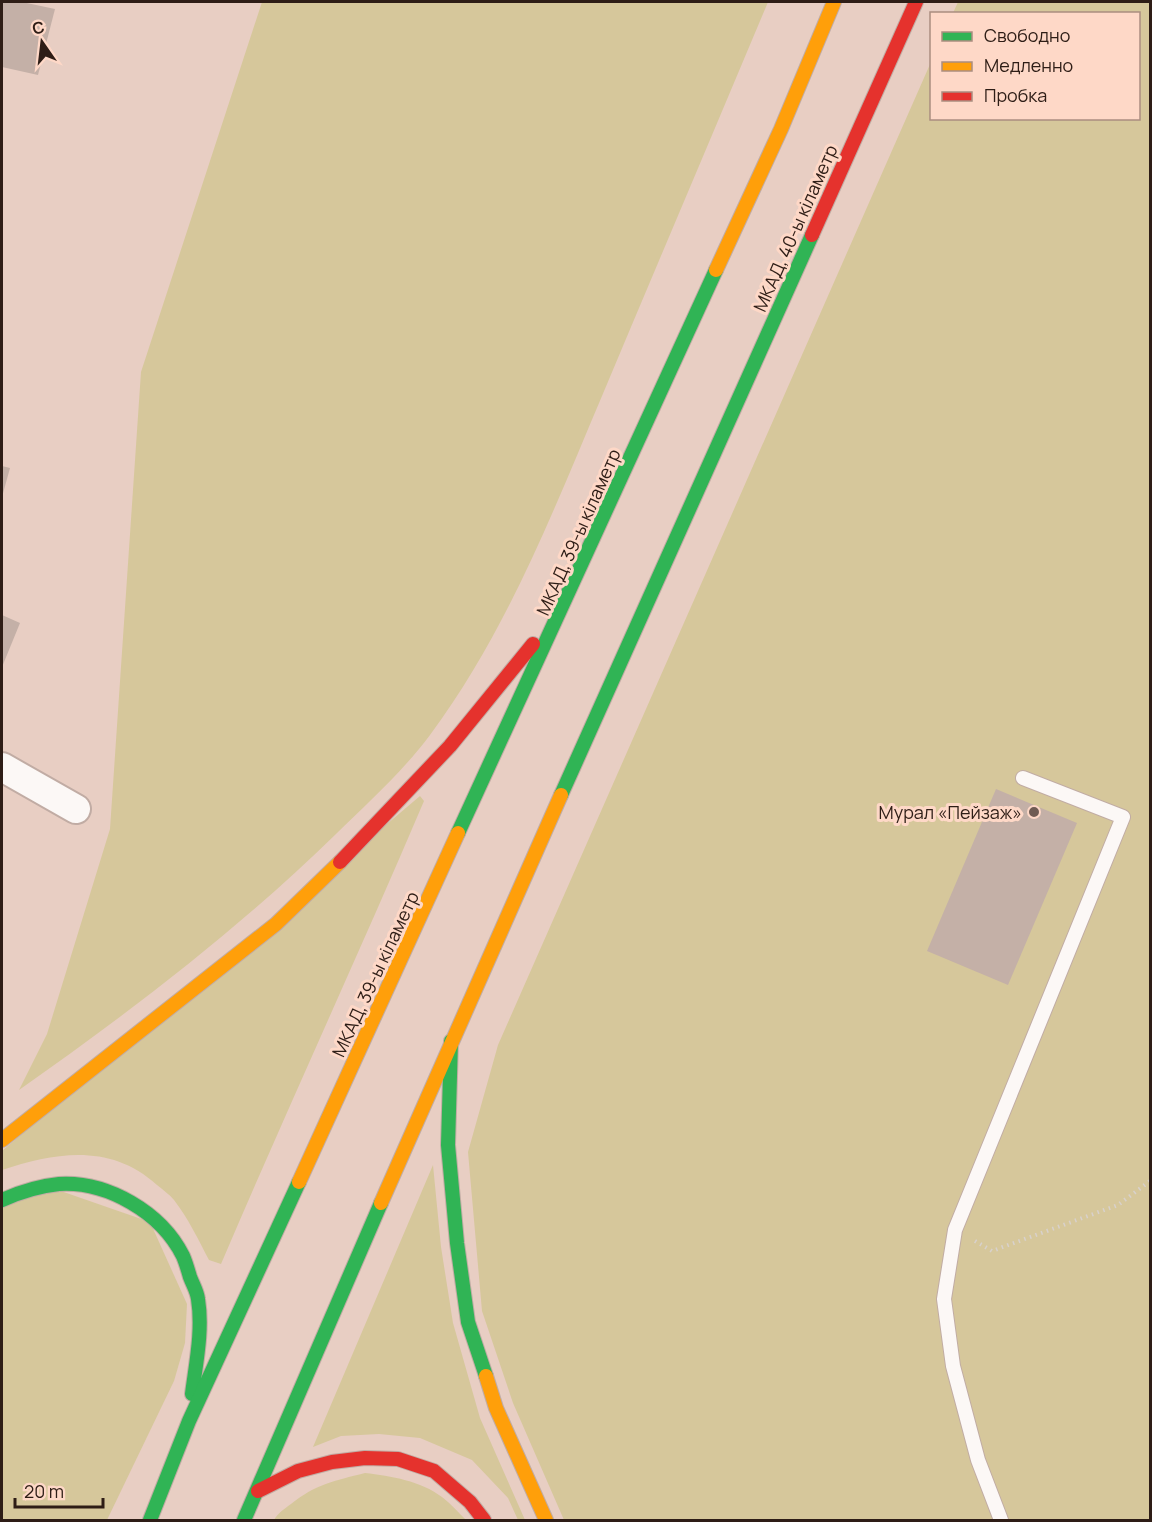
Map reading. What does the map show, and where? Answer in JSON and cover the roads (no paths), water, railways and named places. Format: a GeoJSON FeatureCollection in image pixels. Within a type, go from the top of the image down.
{"type":"FeatureCollection","features":[{"type":"Feature","properties":{"kind":"main road","name":"МКАД, 39-ы кіламетр"},"geometry":{"type":"LineString","coordinates":[[150,1521],[189,1421],[781,129],[834,2]]}},
{"type":"Feature","properties":{"kind":"main road","name":"МКАД, 40-ы кіламетр"},"geometry":{"type":"LineString","coordinates":[[451,1041],[916,2]]}},
{"type":"Feature","properties":{"kind":"main road"},"geometry":{"type":"LineString","coordinates":[[2,1140],[284,916],[358,845],[450,746],[564,606]]}},
{"type":"Feature","properties":{"kind":"main road"},"geometry":{"type":"LineString","coordinates":[[244,1521],[451,1041]]}},
{"type":"Feature","properties":{"kind":"main road"},"geometry":{"type":"LineString","coordinates":[[451,1041],[448,1145],[468,1322],[496,1408],[546,1521]]}},
{"type":"Feature","properties":{"kind":"main road"},"geometry":{"type":"LineString","coordinates":[[2,1200],[24,1190],[61,1184],[82,1185],[112,1193],[146,1213],[168,1235],[182,1254],[198,1298],[199,1331],[189,1421]]}},
{"type":"Feature","properties":{"kind":"main road"},"geometry":{"type":"LineString","coordinates":[[258,1491],[298,1471],[332,1462],[365,1458],[398,1459],[434,1471],[470,1502],[484,1521]]}},
{"type":"Feature","properties":{"kind":"street"},"geometry":{"type":"LineString","coordinates":[[2,766],[76,809]]}},
{"type":"Feature","properties":{"kind":"lane"},"geometry":{"type":"LineString","coordinates":[[1001,1521],[978,1460],[953,1366],[944,1299],[955,1230],[1123,817],[1023,778]]}},
{"type":"Feature","properties":{"kind":"place","name":"Мурал «Пейзаж»"},"geometry":{"type":"Point","coordinates":[1034,812]}}]}
